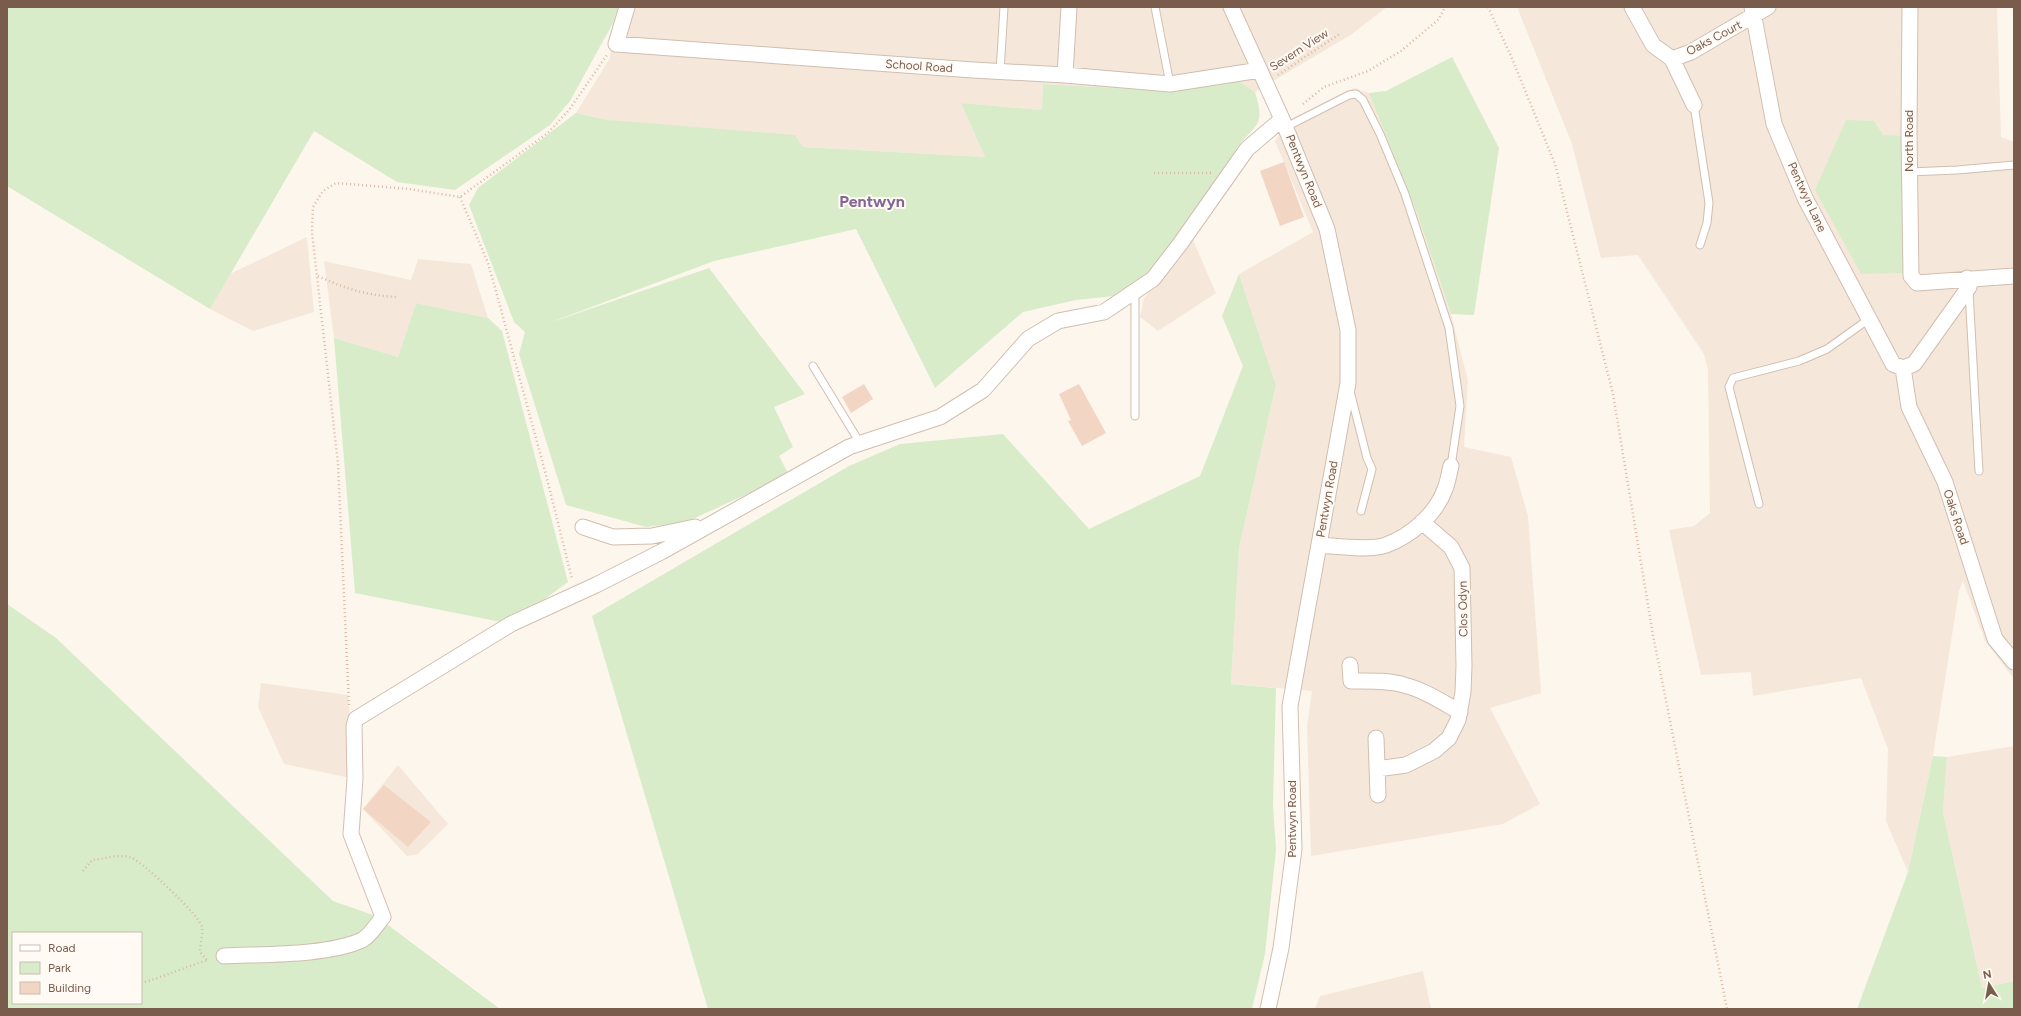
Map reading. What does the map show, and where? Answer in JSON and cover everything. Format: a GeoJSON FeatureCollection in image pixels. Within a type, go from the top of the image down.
{"type":"FeatureCollection","features":[{"type":"Feature","properties":{"kind":"street"},"geometry":{"type":"LineString","coordinates":[[616,44],[627,7]]}},
{"type":"Feature","properties":{"kind":"street"},"geometry":{"type":"LineString","coordinates":[[1065,75],[1069,7]]}},
{"type":"Feature","properties":{"kind":"street","name":"Oaks Court"},"geometry":{"type":"LineString","coordinates":[[1632,7],[1653,45],[1672,59],[1694,105]]}},
{"type":"Feature","properties":{"kind":"street","name":"Oaks Court"},"geometry":{"type":"LineString","coordinates":[[1672,59],[1691,52],[1754,11],[1768,7]]}},
{"type":"Feature","properties":{"kind":"street","name":"North Road"},"geometry":{"type":"LineString","coordinates":[[1910,7],[1909,172],[1911,276],[1917,283],[1968,282]]}},
{"type":"Feature","properties":{"kind":"street","name":"Pentwyn Road"},"geometry":{"type":"LineString","coordinates":[[1234,9],[1328,229],[1348,330],[1348,382],[1290,706],[1294,849],[1280,948],[1268,1009]]}},
{"type":"Feature","properties":{"kind":"street","name":"Pentwyn Lane"},"geometry":{"type":"LineString","coordinates":[[1754,11],[1774,124],[1805,198],[1870,318],[1893,364],[1903,368]]}},
{"type":"Feature","properties":{"kind":"street","name":"School Road"},"geometry":{"type":"LineString","coordinates":[[616,44],[1000,72],[1065,75],[1170,84],[1263,76]]}},
{"type":"Feature","properties":{"kind":"street"},"geometry":{"type":"LineString","coordinates":[[224,956],[297,953],[334,948],[363,939],[383,917],[352,834],[355,779],[354,726],[356,719],[511,624],[575,594],[596,586],[776,489],[849,447],[940,417],[983,390],[1028,339],[1058,321],[1104,312],[1153,279],[1247,149],[1284,123]]}},
{"type":"Feature","properties":{"kind":"street"},"geometry":{"type":"LineString","coordinates":[[1903,368],[1914,364],[1968,282],[2014,276]]}},
{"type":"Feature","properties":{"kind":"street","name":"Oaks Road"},"geometry":{"type":"LineString","coordinates":[[1903,368],[1909,407],[1945,482],[1995,639],[2014,662]]}},
{"type":"Feature","properties":{"kind":"street"},"geometry":{"type":"LineString","coordinates":[[1319,545],[1352,548],[1386,546],[1413,531],[1432,512],[1445,490],[1451,466]]}},
{"type":"Feature","properties":{"kind":"street"},"geometry":{"type":"LineString","coordinates":[[583,527],[613,537],[652,536],[693,528],[765,488],[776,489]]}},
{"type":"Feature","properties":{"kind":"street","name":"Clos Odyn"},"geometry":{"type":"LineString","coordinates":[[1377,769],[1406,765],[1434,751],[1449,738],[1458,720],[1460,712],[1463,692],[1464,666],[1462,568],[1451,547],[1422,522]]}},
{"type":"Feature","properties":{"kind":"street"},"geometry":{"type":"LineString","coordinates":[[1350,665],[1351,681],[1384,682],[1403,685],[1423,692],[1460,712]]}},
{"type":"Feature","properties":{"kind":"street"},"geometry":{"type":"LineString","coordinates":[[1376,738],[1378,795]]}},
{"type":"Feature","properties":{"kind":"lane"},"geometry":{"type":"LineString","coordinates":[[1000,72],[1004,7]]}},
{"type":"Feature","properties":{"kind":"lane"},"geometry":{"type":"LineString","coordinates":[[1155,7],[1170,84]]}},
{"type":"Feature","properties":{"kind":"lane"},"geometry":{"type":"LineString","coordinates":[[1284,123],[1349,95],[1356,94],[1362,100],[1380,134],[1405,194],[1449,328],[1460,406],[1451,466]]}},
{"type":"Feature","properties":{"kind":"lane"},"geometry":{"type":"LineString","coordinates":[[1694,105],[1709,203],[1707,223],[1700,245]]}},
{"type":"Feature","properties":{"kind":"lane"},"geometry":{"type":"LineString","coordinates":[[1909,172],[2014,165]]}},
{"type":"Feature","properties":{"kind":"lane"},"geometry":{"type":"LineString","coordinates":[[1968,282],[1979,471]]}},
{"type":"Feature","properties":{"kind":"lane"},"geometry":{"type":"LineString","coordinates":[[1135,291],[1135,416]]}},
{"type":"Feature","properties":{"kind":"lane"},"geometry":{"type":"LineString","coordinates":[[1759,504],[1729,387],[1733,378],[1799,361],[1827,349],[1870,318]]}},
{"type":"Feature","properties":{"kind":"lane"},"geometry":{"type":"LineString","coordinates":[[813,366],[860,443]]}},
{"type":"Feature","properties":{"kind":"lane"},"geometry":{"type":"LineString","coordinates":[[1348,382],[1367,458],[1372,469],[1361,511]]}},
{"type":"Feature","properties":{"kind":"path"},"geometry":{"type":"LineString","coordinates":[[1284,123],[1324,87],[1368,71],[1401,51],[1439,19],[1445,7]]}},
{"type":"Feature","properties":{"kind":"path"},"geometry":{"type":"LineString","coordinates":[[1488,7],[1511,56],[1555,164],[1613,394],[1653,635],[1727,1009]]}},
{"type":"Feature","properties":{"kind":"path","name":"Severn View"},"geometry":{"type":"LineString","coordinates":[[1263,76],[1341,33]]}},
{"type":"Feature","properties":{"kind":"path"},"geometry":{"type":"LineString","coordinates":[[354,726],[348,695],[338,464],[312,232],[313,207],[323,191],[336,182],[409,189],[460,196],[548,132],[568,110],[616,44]]}},
{"type":"Feature","properties":{"kind":"path"},"geometry":{"type":"LineString","coordinates":[[1154,173],[1209,172],[1226,179]]}},
{"type":"Feature","properties":{"kind":"path"},"geometry":{"type":"LineString","coordinates":[[460,196],[488,263],[546,474],[575,594]]}},
{"type":"Feature","properties":{"kind":"path"},"geometry":{"type":"LineString","coordinates":[[317,276],[356,291],[372,295],[397,297]]}},
{"type":"Feature","properties":{"kind":"path"},"geometry":{"type":"LineString","coordinates":[[83,871],[92,860],[119,856],[132,858],[143,866],[190,909],[202,927],[200,952],[207,960]]}},
{"type":"Feature","properties":{"kind":"path"},"geometry":{"type":"LineString","coordinates":[[142,983],[159,979],[183,967],[224,956]]}},
{"type":"Feature","properties":{"kind":"shaded area"},"geometry":{"type":"Polygon","coordinates":[[[618,7],[1387,7],[1352,34],[1255,92],[1237,80],[1172,91],[1043,84],[1042,110],[961,103],[985,157],[803,147],[608,120],[576,113],[610,58],[613,23],[618,7]]]}},
{"type":"Feature","properties":{"kind":"shaded area"},"geometry":{"type":"Polygon","coordinates":[[[1517,7],[1997,7],[2001,137],[2014,142],[2014,679],[1985,641],[1963,581],[1959,591],[1933,756],[1908,872],[1886,821],[1888,749],[1861,678],[1753,696],[1751,672],[1701,675],[1669,530],[1694,526],[1710,513],[1708,370],[1704,354],[1638,255],[1601,258],[1572,144],[1517,7]]]}},
{"type":"Feature","properties":{"kind":"shaded area"},"geometry":{"type":"Polygon","coordinates":[[[1353,88],[1369,93],[1417,213],[1451,314],[1468,381],[1464,447],[1511,457],[1528,516],[1541,693],[1490,708],[1540,804],[1503,824],[1311,856],[1307,726],[1312,691],[1231,684],[1239,548],[1276,385],[1239,274],[1313,232],[1275,141],[1291,119],[1353,88]]]}},
{"type":"Feature","properties":{"kind":"shaded area"},"geometry":{"type":"Polygon","coordinates":[[[307,237],[314,312],[253,331],[210,309],[230,274],[307,237]]]}},
{"type":"Feature","properties":{"kind":"shaded area"},"geometry":{"type":"Polygon","coordinates":[[[1193,240],[1216,293],[1158,331],[1140,317],[1144,298],[1193,240]]]}},
{"type":"Feature","properties":{"kind":"shaded area"},"geometry":{"type":"Polygon","coordinates":[[[418,259],[471,264],[488,318],[416,303],[398,357],[334,338],[324,261],[411,280],[418,259]]]}},
{"type":"Feature","properties":{"kind":"shaded area"},"geometry":{"type":"Polygon","coordinates":[[[261,683],[348,695],[355,779],[284,764],[258,707],[261,683]]]}},
{"type":"Feature","properties":{"kind":"shaded area"},"geometry":{"type":"Polygon","coordinates":[[[2014,746],[2014,981],[1982,988],[1943,812],[1947,757],[2014,746]]]}},
{"type":"Feature","properties":{"kind":"shaded area"},"geometry":{"type":"Polygon","coordinates":[[[398,765],[448,824],[418,854],[407,856],[363,809],[398,765]]]}},
{"type":"Feature","properties":{"kind":"shaded area"},"geometry":{"type":"Polygon","coordinates":[[[1423,971],[1431,1009],[1315,1009],[1320,996],[1423,971]]]}},
{"type":"Feature","properties":{"kind":"green space"},"geometry":{"type":"Polygon","coordinates":[[[7,7],[618,7],[613,23],[570,101],[550,125],[455,190],[397,182],[314,131],[210,309],[7,186],[7,7]]]}},
{"type":"Feature","properties":{"kind":"green space"},"geometry":{"type":"Polygon","coordinates":[[[1452,57],[1499,148],[1474,315],[1451,314],[1417,213],[1369,93],[1386,91],[1452,57]]]}},
{"type":"Feature","properties":{"kind":"green space"},"geometry":{"type":"Polygon","coordinates":[[[1237,80],[1255,92],[1260,115],[1259,120],[1241,142],[1162,265],[1124,295],[1076,300],[1023,312],[935,388],[856,229],[714,261],[549,323],[709,268],[805,394],[774,407],[793,447],[779,456],[789,475],[686,522],[646,527],[566,505],[519,354],[525,332],[514,322],[469,205],[478,188],[576,113],[608,120],[795,135],[803,147],[985,157],[961,103],[1042,110],[1043,84],[1172,91],[1237,80]]]}},
{"type":"Feature","properties":{"kind":"green space"},"geometry":{"type":"Polygon","coordinates":[[[1846,120],[1874,121],[1883,135],[1903,136],[1906,273],[1861,274],[1815,190],[1846,120]]]}},
{"type":"Feature","properties":{"kind":"green space"},"geometry":{"type":"Polygon","coordinates":[[[1239,274],[1276,385],[1239,548],[1231,684],[1276,688],[1273,805],[1276,850],[1265,954],[1252,1009],[708,1009],[592,616],[849,466],[900,444],[1003,434],[1089,529],[1200,476],[1243,366],[1222,316],[1239,274]]]}},
{"type":"Feature","properties":{"kind":"green space"},"geometry":{"type":"Polygon","coordinates":[[[416,303],[488,318],[502,331],[568,582],[511,624],[355,593],[334,338],[398,357],[416,303]]]}},
{"type":"Feature","properties":{"kind":"green space"},"geometry":{"type":"Polygon","coordinates":[[[7,604],[56,638],[333,901],[376,916],[500,1009],[7,1009],[7,604]]]}},
{"type":"Feature","properties":{"kind":"green space"},"geometry":{"type":"Polygon","coordinates":[[[1933,756],[1947,757],[1943,812],[1982,988],[2014,981],[2014,1009],[1857,1009],[1908,872],[1933,756]]]}},
{"type":"Feature","properties":{"kind":"building"},"geometry":{"type":"Polygon","coordinates":[[[1284,162],[1304,217],[1280,226],[1260,171],[1284,162]]]}},
{"type":"Feature","properties":{"kind":"building"},"geometry":{"type":"Polygon","coordinates":[[[864,384],[873,399],[851,413],[842,397],[864,384]]]}},
{"type":"Feature","properties":{"kind":"building"},"geometry":{"type":"Polygon","coordinates":[[[1079,384],[1106,433],[1082,446],[1068,421],[1071,420],[1059,394],[1079,384]]]}},
{"type":"Feature","properties":{"kind":"building"},"geometry":{"type":"Polygon","coordinates":[[[384,785],[431,822],[408,847],[363,809],[384,785]]]}},
{"type":"Feature","properties":{"kind":"district","name":"Pentwyn"},"geometry":{"type":"Point","coordinates":[872,201]}}]}
